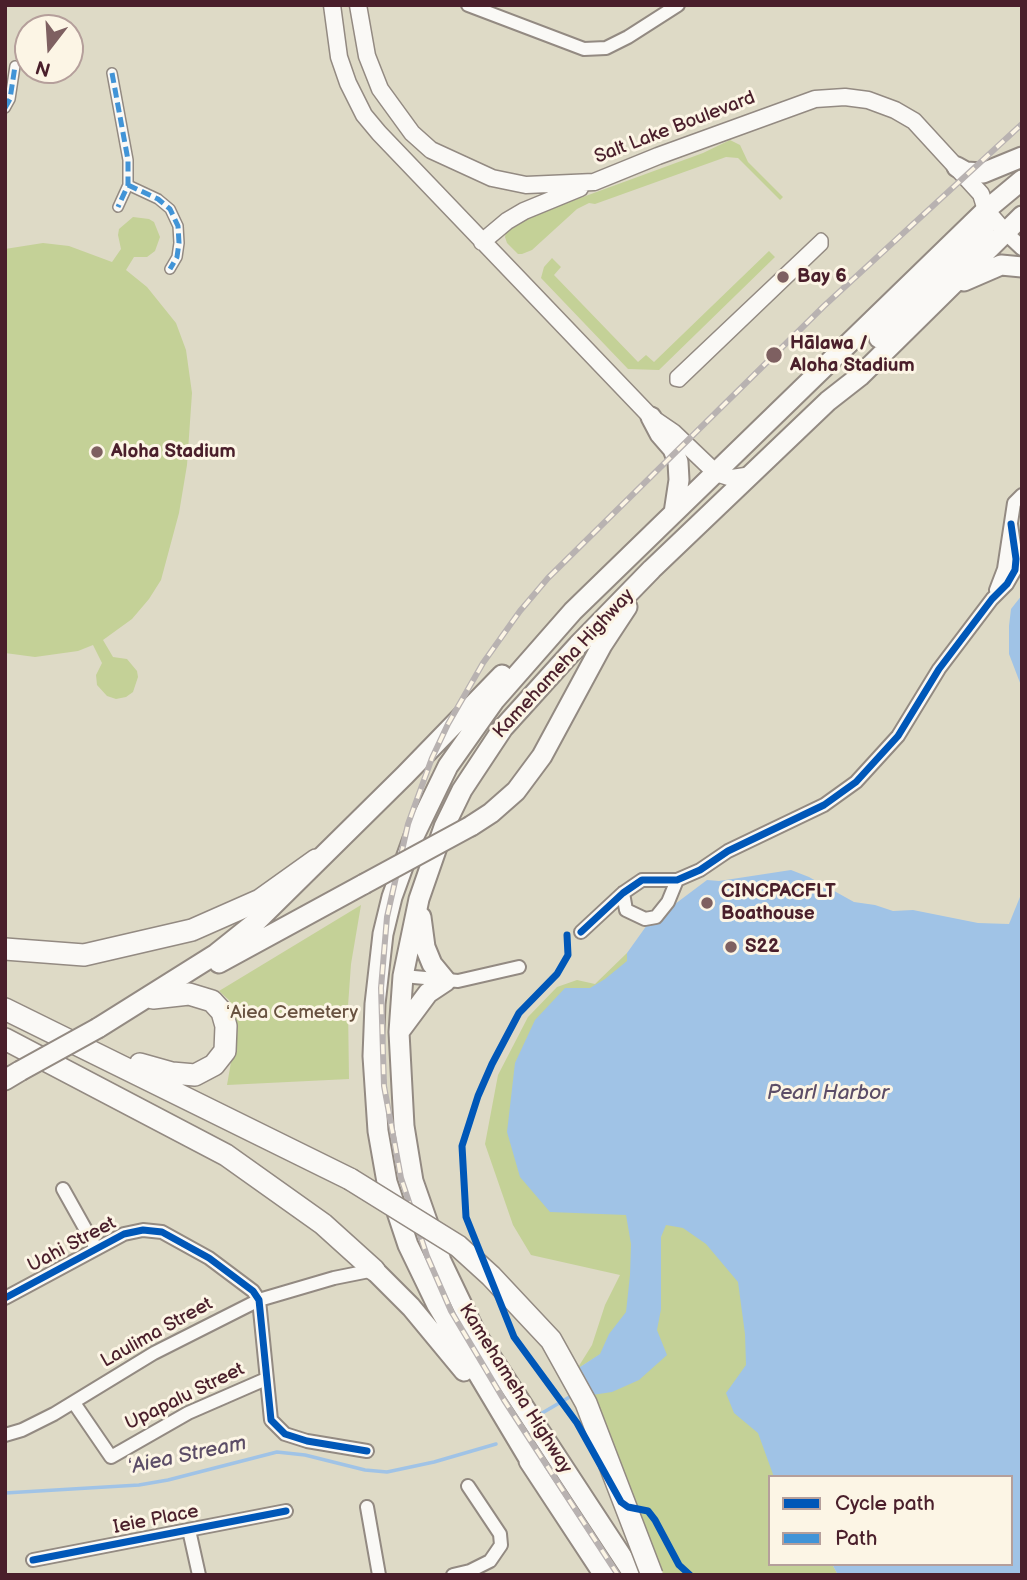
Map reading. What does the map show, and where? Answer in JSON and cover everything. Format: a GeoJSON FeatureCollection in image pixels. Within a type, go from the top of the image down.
{"type":"FeatureCollection","features":[{"type":"Feature","properties":{"kind":"highway"},"geometry":{"type":"LineString","coordinates":[[5,949],[84,955],[192,930],[260,900],[316,860]]}},
{"type":"Feature","properties":{"kind":"highway"},"geometry":{"type":"LineString","coordinates":[[89,1050],[184,1076],[204,1072],[215,1065],[225,1051],[227,1038],[222,1012],[212,1000],[189,994],[153,998]]}},
{"type":"Feature","properties":{"kind":"highway"},"geometry":{"type":"LineString","coordinates":[[5,1009],[350,1179],[457,1246],[499,1284],[551,1340],[586,1404],[652,1575]]}},
{"type":"Feature","properties":{"kind":"highway"},"geometry":{"type":"LineString","coordinates":[[5,1039],[226,1155],[323,1224],[374,1270]]}},
{"type":"Feature","properties":{"kind":"main road"},"geometry":{"type":"LineString","coordinates":[[332,5],[339,57],[364,115],[651,417],[677,435],[716,474],[732,478],[752,475]]}},
{"type":"Feature","properties":{"kind":"main road","name":"Salt Lake Boulevard"},"geometry":{"type":"LineString","coordinates":[[358,5],[367,56],[380,89],[412,132],[431,149],[492,178],[526,186],[594,182],[815,99],[845,97],[868,100],[895,110],[914,121],[981,194],[986,210],[1005,232]]}},
{"type":"Feature","properties":{"kind":"main road"},"geometry":{"type":"LineString","coordinates":[[957,167],[966,172],[983,173],[1022,158]]}},
{"type":"Feature","properties":{"kind":"main road","name":"Kamehameha Highway"},"geometry":{"type":"LineString","coordinates":[[604,1575],[504,1420],[437,1305],[408,1245],[387,1182],[378,1131],[373,1056],[374,1004],[383,934],[392,897],[414,836],[448,766],[494,701],[573,611],[986,210],[1022,180]]}},
{"type":"Feature","properties":{"kind":"main road"},"geometry":{"type":"LineString","coordinates":[[482,242],[524,211],[594,182]]}},
{"type":"Feature","properties":{"kind":"main road"},"geometry":{"type":"LineString","coordinates":[[828,401],[842,378],[861,356],[974,243],[984,229],[986,210]]}},
{"type":"Feature","properties":{"kind":"main road","name":"Kamehameha Highway"},"geometry":{"type":"LineString","coordinates":[[634,1575],[476,1334],[441,1261],[413,1181],[404,1126],[399,1032],[403,976],[419,899],[444,827],[462,790],[503,728],[652,569],[828,401],[860,376],[1022,216]]}},
{"type":"Feature","properties":{"kind":"main road"},"geometry":{"type":"LineString","coordinates":[[940,297],[968,277],[1001,265],[1022,267]]}},
{"type":"Feature","properties":{"kind":"main road"},"geometry":{"type":"LineString","coordinates":[[651,417],[677,459],[678,480],[674,513]]}},
{"type":"Feature","properties":{"kind":"main road"},"geometry":{"type":"LineString","coordinates":[[13,1076],[491,813],[516,791],[542,756],[602,645],[652,569]]}},
{"type":"Feature","properties":{"kind":"main road"},"geometry":{"type":"LineString","coordinates":[[98,1028],[216,954],[284,895],[524,652],[573,611]]}},
{"type":"Feature","properties":{"kind":"main road"},"geometry":{"type":"LineString","coordinates":[[399,1032],[428,993],[446,981],[432,964],[425,947],[419,899]]}},
{"type":"Feature","properties":{"kind":"main road"},"geometry":{"type":"LineString","coordinates":[[383,934],[388,953],[403,976]]}},
{"type":"Feature","properties":{"kind":"main road","name":"Kamehameha Highway"},"geometry":{"type":"LineString","coordinates":[[374,1270],[411,1307],[504,1420]]}},
{"type":"Feature","properties":{"kind":"street"},"geometry":{"type":"LineString","coordinates":[[468,5],[584,49],[606,48],[678,5]]}},
{"type":"Feature","properties":{"kind":"street"},"geometry":{"type":"LineString","coordinates":[[5,108],[10,99],[14,73]]}},
{"type":"Feature","properties":{"kind":"street"},"geometry":{"type":"LineString","coordinates":[[112,73],[128,160],[128,185],[118,207]]}},
{"type":"Feature","properties":{"kind":"street"},"geometry":{"type":"LineString","coordinates":[[128,185],[158,199],[170,209],[178,226],[179,243],[177,257],[170,269]]}},
{"type":"Feature","properties":{"kind":"street"},"geometry":{"type":"LineString","coordinates":[[1005,232],[1022,248]]}},
{"type":"Feature","properties":{"kind":"street"},"geometry":{"type":"LineString","coordinates":[[818,239],[822,240],[823,244],[680,382],[675,381],[675,376],[818,239]]}},
{"type":"Feature","properties":{"kind":"street"},"geometry":{"type":"LineString","coordinates":[[581,932],[623,893],[642,880],[677,880],[700,870],[728,851],[824,805],[856,782],[903,729],[939,669],[992,599],[1004,569],[1014,503],[1022,495]]}},
{"type":"Feature","properties":{"kind":"street"},"geometry":{"type":"LineString","coordinates":[[623,893],[626,910],[645,919],[656,917],[668,902],[677,880]]}},
{"type":"Feature","properties":{"kind":"street"},"geometry":{"type":"LineString","coordinates":[[403,976],[458,981],[519,967]]}},
{"type":"Feature","properties":{"kind":"street"},"geometry":{"type":"LineString","coordinates":[[63,1189],[96,1248]]}},
{"type":"Feature","properties":{"kind":"street","name":"Uahi Street"},"geometry":{"type":"LineString","coordinates":[[5,1297],[124,1234],[143,1230],[162,1233],[209,1258],[253,1291],[259,1300]]}},
{"type":"Feature","properties":{"kind":"street","name":"Laulima Street"},"geometry":{"type":"LineString","coordinates":[[5,1435],[22,1430],[74,1403],[153,1353],[259,1300],[333,1274],[374,1270]]}},
{"type":"Feature","properties":{"kind":"street","name":"Upapalu Street"},"geometry":{"type":"LineString","coordinates":[[74,1403],[111,1457],[188,1413],[266,1379],[259,1300]]}},
{"type":"Feature","properties":{"kind":"street"},"geometry":{"type":"LineString","coordinates":[[266,1379],[271,1420],[285,1434],[307,1441],[367,1451]]}},
{"type":"Feature","properties":{"kind":"street"},"geometry":{"type":"LineString","coordinates":[[453,1575],[471,1573],[490,1561],[501,1545],[500,1534],[468,1486]]}},
{"type":"Feature","properties":{"kind":"street"},"geometry":{"type":"LineString","coordinates":[[367,1507],[379,1575]]}},
{"type":"Feature","properties":{"kind":"street","name":"Ieie Place"},"geometry":{"type":"LineString","coordinates":[[33,1560],[286,1511]]}},
{"type":"Feature","properties":{"kind":"street"},"geometry":{"type":"LineString","coordinates":[[189,1530],[199,1575]]}},
{"type":"Feature","properties":{"kind":"green space"},"geometry":{"type":"Polygon","coordinates":[[[730,140],[740,145],[748,162],[783,197],[780,200],[738,158],[726,157],[595,204],[589,203],[577,209],[532,250],[522,254],[518,254],[507,243],[507,227],[512,223],[703,153],[730,140]]]}},
{"type":"Feature","properties":{"kind":"green space","name":"Aloha Stadium"},"geometry":{"type":"Polygon","coordinates":[[[133,217],[154,222],[160,237],[155,251],[147,257],[134,257],[126,270],[147,287],[176,323],[186,350],[192,393],[187,465],[179,513],[161,580],[132,619],[103,640],[113,657],[127,659],[137,671],[138,677],[133,692],[116,699],[107,696],[97,685],[96,675],[102,663],[93,645],[78,651],[35,657],[5,653],[5,249],[43,243],[69,246],[112,262],[121,249],[119,229],[133,217]]]}},
{"type":"Feature","properties":{"kind":"green space"},"geometry":{"type":"Polygon","coordinates":[[[769,251],[775,257],[659,370],[628,369],[541,278],[544,267],[552,258],[561,267],[554,275],[638,362],[646,355],[654,362],[769,251]]]}},
{"type":"Feature","properties":{"kind":"green space","name":"ʻAiea Cemetery"},"geometry":{"type":"Polygon","coordinates":[[[361,905],[351,964],[348,1006],[349,1079],[227,1085],[237,1028],[235,1010],[219,991],[361,905]]]}},
{"type":"Feature","properties":{"kind":"green space"},"geometry":{"type":"Polygon","coordinates":[[[636,952],[625,1196],[637,1233],[625,1339],[577,1369],[592,1345],[605,1305],[620,1275],[531,1255],[513,1225],[485,1144],[498,1075],[528,1017],[557,987],[577,980],[595,984],[627,953],[636,952]]]}},
{"type":"Feature","properties":{"kind":"green space"},"geometry":{"type":"Polygon","coordinates":[[[665,1207],[740,1272],[779,1450],[780,1475],[768,1475],[768,1566],[833,1566],[838,1575],[664,1575],[583,1374],[624,1378],[661,1237],[665,1207]]]}},
{"type":"Feature","properties":{"kind":"water"},"geometry":{"type":"Polygon","coordinates":[[[1022,595],[1022,688],[1009,654],[1009,626],[1011,609],[1022,595]]]}},
{"type":"Feature","properties":{"kind":"water","name":"Pearl Harbor"},"geometry":{"type":"Polygon","coordinates":[[[791,870],[854,902],[893,911],[913,910],[978,923],[1009,924],[1022,892],[1022,1575],[838,1575],[833,1566],[1013,1566],[1013,1475],[773,1475],[758,1433],[734,1413],[726,1393],[746,1365],[738,1282],[706,1244],[683,1228],[666,1225],[661,1237],[661,1309],[657,1330],[667,1355],[639,1380],[612,1392],[592,1395],[577,1369],[600,1354],[609,1334],[626,1312],[631,1244],[626,1215],[550,1212],[520,1177],[507,1132],[515,1063],[535,1020],[565,988],[590,988],[605,979],[627,961],[627,953],[647,925],[707,880],[719,881],[791,870]]]}},
{"type":"Feature","properties":{"kind":"waterway","name":"ʻAiea Stream"},"geometry":{"type":"LineString","coordinates":[[537,1416],[573,1395]]}},
{"type":"Feature","properties":{"kind":"waterway","name":"ʻAiea Stream"},"geometry":{"type":"LineString","coordinates":[[5,1493],[139,1485],[277,1452],[387,1472],[496,1444]]}},
{"type":"Feature","properties":{"kind":"railway"},"geometry":{"type":"LineString","coordinates":[[618,1575],[504,1400],[451,1311],[427,1256],[401,1178],[384,1086],[381,988],[387,917],[408,824],[432,758],[448,724],[483,663],[520,611],[548,578],[824,306],[1022,124]]}},
{"type":"Feature","properties":{"kind":"marked path"},"geometry":{"type":"LineString","coordinates":[[5,108],[10,99],[14,73]]}},
{"type":"Feature","properties":{"kind":"marked path"},"geometry":{"type":"LineString","coordinates":[[112,73],[128,160],[128,185],[118,207]]}},
{"type":"Feature","properties":{"kind":"marked path"},"geometry":{"type":"LineString","coordinates":[[128,185],[158,199],[170,209],[178,226],[179,243],[177,257],[170,269]]}},
{"type":"Feature","properties":{"kind":"cycle path"},"geometry":{"type":"LineString","coordinates":[[581,932],[623,893],[642,880],[677,880],[700,870],[728,851],[824,805],[856,782],[898,736],[939,669],[992,599],[1007,584],[1015,570],[1016,559],[1011,524]]}},
{"type":"Feature","properties":{"kind":"cycle path"},"geometry":{"type":"LineString","coordinates":[[567,935],[568,955],[557,974],[519,1013],[478,1096],[462,1146],[466,1217],[514,1337],[577,1423],[621,1502],[628,1507],[648,1511],[679,1565],[690,1575]]}},
{"type":"Feature","properties":{"kind":"cycle path"},"geometry":{"type":"LineString","coordinates":[[5,1298],[124,1234],[143,1230],[162,1232],[209,1258],[253,1291],[259,1300],[271,1420],[285,1434],[307,1441],[367,1451]]}},
{"type":"Feature","properties":{"kind":"cycle path"},"geometry":{"type":"LineString","coordinates":[[33,1560],[286,1511]]}},
{"type":"Feature","properties":{"kind":"place","name":"Bay 6"},"geometry":{"type":"Point","coordinates":[783,277]}},
{"type":"Feature","properties":{"kind":"place","name":"Hālawa / Aloha Stadium"},"geometry":{"type":"Point","coordinates":[774,355]}},
{"type":"Feature","properties":{"kind":"place","name":"Aloha Stadium"},"geometry":{"type":"Point","coordinates":[97,452]}},
{"type":"Feature","properties":{"kind":"place","name":"CINCPACFLT Boathouse"},"geometry":{"type":"Point","coordinates":[707,903]}},
{"type":"Feature","properties":{"kind":"place","name":"S22"},"geometry":{"type":"Point","coordinates":[731,947]}}]}
